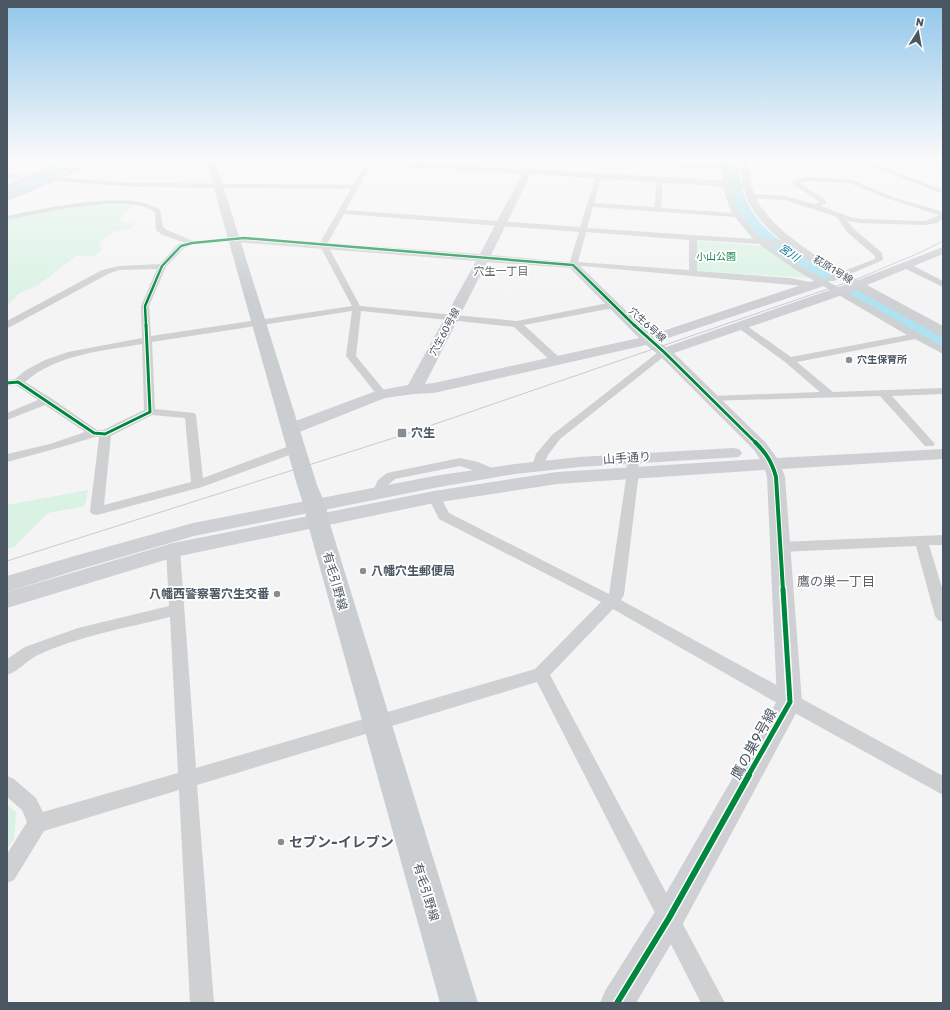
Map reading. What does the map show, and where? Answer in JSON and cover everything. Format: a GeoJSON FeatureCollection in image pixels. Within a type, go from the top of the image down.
{"type":"FeatureCollection","features":[{"type":"Feature","properties":{"kind":"main road","name":"有毛引野線"},"geometry":{"type":"LineString","coordinates":[[223,207],[294,439],[376,724],[460,1003]]}},
{"type":"Feature","properties":{"kind":"street"},"geometry":{"type":"LineString","coordinates":[[7,218],[65,207]]}},
{"type":"Feature","properties":{"kind":"street"},"geometry":{"type":"LineString","coordinates":[[152,207],[158,211],[159,228],[164,232],[192,243]]}},
{"type":"Feature","properties":{"kind":"street"},"geometry":{"type":"LineString","coordinates":[[323,244],[345,207]]}},
{"type":"Feature","properties":{"kind":"street","name":"穴生60号線"},"geometry":{"type":"LineString","coordinates":[[414,389],[453,318],[482,258],[509,207]]}},
{"type":"Feature","properties":{"kind":"street"},"geometry":{"type":"LineString","coordinates":[[574,265],[589,207]]}},
{"type":"Feature","properties":{"kind":"street"},"geometry":{"type":"LineString","coordinates":[[619,207],[737,215]]}},
{"type":"Feature","properties":{"kind":"street"},"geometry":{"type":"LineString","coordinates":[[733,207],[737,215],[764,243],[818,284]]}},
{"type":"Feature","properties":{"kind":"street","name":"萩原1号線"},"geometry":{"type":"LineString","coordinates":[[758,207],[766,221],[791,243],[841,276],[943,332]]}},
{"type":"Feature","properties":{"kind":"street"},"geometry":{"type":"LineString","coordinates":[[817,207],[861,221],[902,223],[934,221],[943,215]]}},
{"type":"Feature","properties":{"kind":"street"},"geometry":{"type":"LineString","coordinates":[[919,207],[943,215]]}},
{"type":"Feature","properties":{"kind":"street"},"geometry":{"type":"LineString","coordinates":[[342,212],[764,243],[791,243]]}},
{"type":"Feature","properties":{"kind":"street"},"geometry":{"type":"LineString","coordinates":[[100,434],[97,511],[198,484],[294,439],[382,394],[414,389],[434,388],[649,340],[841,276],[879,260],[879,255],[850,230],[839,215]]}},
{"type":"Feature","properties":{"kind":"street"},"geometry":{"type":"LineString","coordinates":[[692,238],[693,273]]}},
{"type":"Feature","properties":{"kind":"street"},"geometry":{"type":"LineString","coordinates":[[150,412],[145,306],[162,266],[181,246],[192,243],[234,239],[323,244],[818,284],[840,291],[943,352]]}},
{"type":"Feature","properties":{"kind":"street"},"geometry":{"type":"LineString","coordinates":[[323,244],[357,308],[351,356],[382,394]]}},
{"type":"Feature","properties":{"kind":"street"},"geometry":{"type":"LineString","coordinates":[[538,466],[542,454],[556,437],[664,352],[858,285],[943,250]]}},
{"type":"Feature","properties":{"kind":"street","name":"穴生6号線"},"geometry":{"type":"LineString","coordinates":[[574,265],[649,340],[664,352],[768,458]]}},
{"type":"Feature","properties":{"kind":"street"},"geometry":{"type":"LineString","coordinates":[[7,325],[105,272],[119,268],[162,266]]}},
{"type":"Feature","properties":{"kind":"street"},"geometry":{"type":"LineString","coordinates":[[907,266],[942,284]]}},
{"type":"Feature","properties":{"kind":"street"},"geometry":{"type":"LineString","coordinates":[[13,382],[49,362],[71,354],[147,340],[357,308],[517,324],[613,305]]}},
{"type":"Feature","properties":{"kind":"street"},"geometry":{"type":"LineString","coordinates":[[517,324],[556,360]]}},
{"type":"Feature","properties":{"kind":"street"},"geometry":{"type":"LineString","coordinates":[[740,325],[789,360],[829,394]]}},
{"type":"Feature","properties":{"kind":"street"},"geometry":{"type":"LineString","coordinates":[[789,360],[916,336]]}},
{"type":"Feature","properties":{"kind":"street"},"geometry":{"type":"LineString","coordinates":[[13,382],[48,400],[100,434]]}},
{"type":"Feature","properties":{"kind":"street"},"geometry":{"type":"LineString","coordinates":[[711,399],[943,391]]}},
{"type":"Feature","properties":{"kind":"street"},"geometry":{"type":"LineString","coordinates":[[883,393],[922,434],[940,450]]}},
{"type":"Feature","properties":{"kind":"street"},"geometry":{"type":"LineString","coordinates":[[7,417],[48,400]]}},
{"type":"Feature","properties":{"kind":"street"},"geometry":{"type":"LineString","coordinates":[[7,458],[100,434],[150,412],[190,415],[198,484]]}},
{"type":"Feature","properties":{"kind":"street","name":"山手通り"},"geometry":{"type":"LineString","coordinates":[[316,514],[378,493],[538,466],[632,465],[940,450]]}},
{"type":"Feature","properties":{"kind":"street","name":"鷹の巣9号線"},"geometry":{"type":"LineString","coordinates":[[618,1003],[669,918],[790,702],[776,477],[768,458]]}},
{"type":"Feature","properties":{"kind":"street"},"geometry":{"type":"LineString","coordinates":[[7,873],[38,823],[541,674],[617,595],[632,465]]}},
{"type":"Feature","properties":{"kind":"street","name":"山手通り"},"geometry":{"type":"LineString","coordinates":[[316,514],[557,478],[632,465]]}},
{"type":"Feature","properties":{"kind":"street"},"geometry":{"type":"LineString","coordinates":[[434,497],[444,516],[611,601],[943,786]]}},
{"type":"Feature","properties":{"kind":"street"},"geometry":{"type":"LineString","coordinates":[[7,600],[173,550],[316,514]]}},
{"type":"Feature","properties":{"kind":"street"},"geometry":{"type":"LineString","coordinates":[[7,584],[71,564],[193,530],[316,514]]}},
{"type":"Feature","properties":{"kind":"street"},"geometry":{"type":"LineString","coordinates":[[780,547],[943,540]]}},
{"type":"Feature","properties":{"kind":"street"},"geometry":{"type":"LineString","coordinates":[[921,541],[943,616]]}},
{"type":"Feature","properties":{"kind":"street"},"geometry":{"type":"LineString","coordinates":[[173,550],[202,1003]]}},
{"type":"Feature","properties":{"kind":"street"},"geometry":{"type":"LineString","coordinates":[[7,668],[31,651],[84,632],[177,610]]}},
{"type":"Feature","properties":{"kind":"street"},"geometry":{"type":"LineString","coordinates":[[541,674],[713,1003]]}},
{"type":"Feature","properties":{"kind":"street"},"geometry":{"type":"LineString","coordinates":[[7,785],[29,804],[38,823]]}},
{"type":"Feature","properties":{"kind":"green space"},"geometry":{"type":"Polygon","coordinates":[[[67,207],[133,207],[119,218],[123,222],[136,224],[129,229],[115,231],[99,242],[102,250],[94,256],[76,256],[37,286],[19,293],[7,306],[7,219],[67,207]]]}},
{"type":"Feature","properties":{"kind":"green space","name":"小山公園"},"geometry":{"type":"Polygon","coordinates":[[[696,242],[763,246],[810,278],[697,270],[696,242]]]}},
{"type":"Feature","properties":{"kind":"green space"},"geometry":{"type":"Polygon","coordinates":[[[88,490],[85,506],[48,513],[14,547],[7,549],[7,505],[88,490]]]}},
{"type":"Feature","properties":{"kind":"green space"},"geometry":{"type":"Polygon","coordinates":[[[7,805],[16,812],[14,839],[7,849],[7,805]]]}},
{"type":"Feature","properties":{"kind":"waterway","name":"宮川"},"geometry":{"type":"LineString","coordinates":[[743,207],[755,226],[765,236],[788,254],[825,276]]}},
{"type":"Feature","properties":{"kind":"waterway","name":"宮川"},"geometry":{"type":"LineString","coordinates":[[855,293],[943,343]]}},
{"type":"Feature","properties":{"kind":"tram line"},"geometry":{"type":"LineString","coordinates":[[7,561],[403,435],[857,279],[919,253],[943,241]]}},
{"type":"Feature","properties":{"kind":"cycle path"},"geometry":{"type":"LineString","coordinates":[[7,383],[18,382],[94,433],[105,434],[150,412],[145,306],[162,266],[181,246],[192,243],[244,238],[573,265],[765,452],[772,464],[776,477],[790,702],[669,918],[617,1003]]}},
{"type":"Feature","properties":{"kind":"place","name":"穴生保育所"},"geometry":{"type":"Point","coordinates":[849,360]}},
{"type":"Feature","properties":{"kind":"place","name":"穴生"},"geometry":{"type":"Point","coordinates":[402,433]}},
{"type":"Feature","properties":{"kind":"place","name":"八幡穴生郵便局"},"geometry":{"type":"Point","coordinates":[363,571]}},
{"type":"Feature","properties":{"kind":"place","name":"八幡西警察署穴生交番"},"geometry":{"type":"Point","coordinates":[277,594]}},
{"type":"Feature","properties":{"kind":"place","name":"セブン-イレブン"},"geometry":{"type":"Point","coordinates":[281,842]}},
{"type":"Feature","properties":{"kind":"district","name":"穴生一丁目"},"geometry":{"type":"Point","coordinates":[501,271]}},
{"type":"Feature","properties":{"kind":"district","name":"鷹の巣一丁目"},"geometry":{"type":"Point","coordinates":[836,581]}}]}
